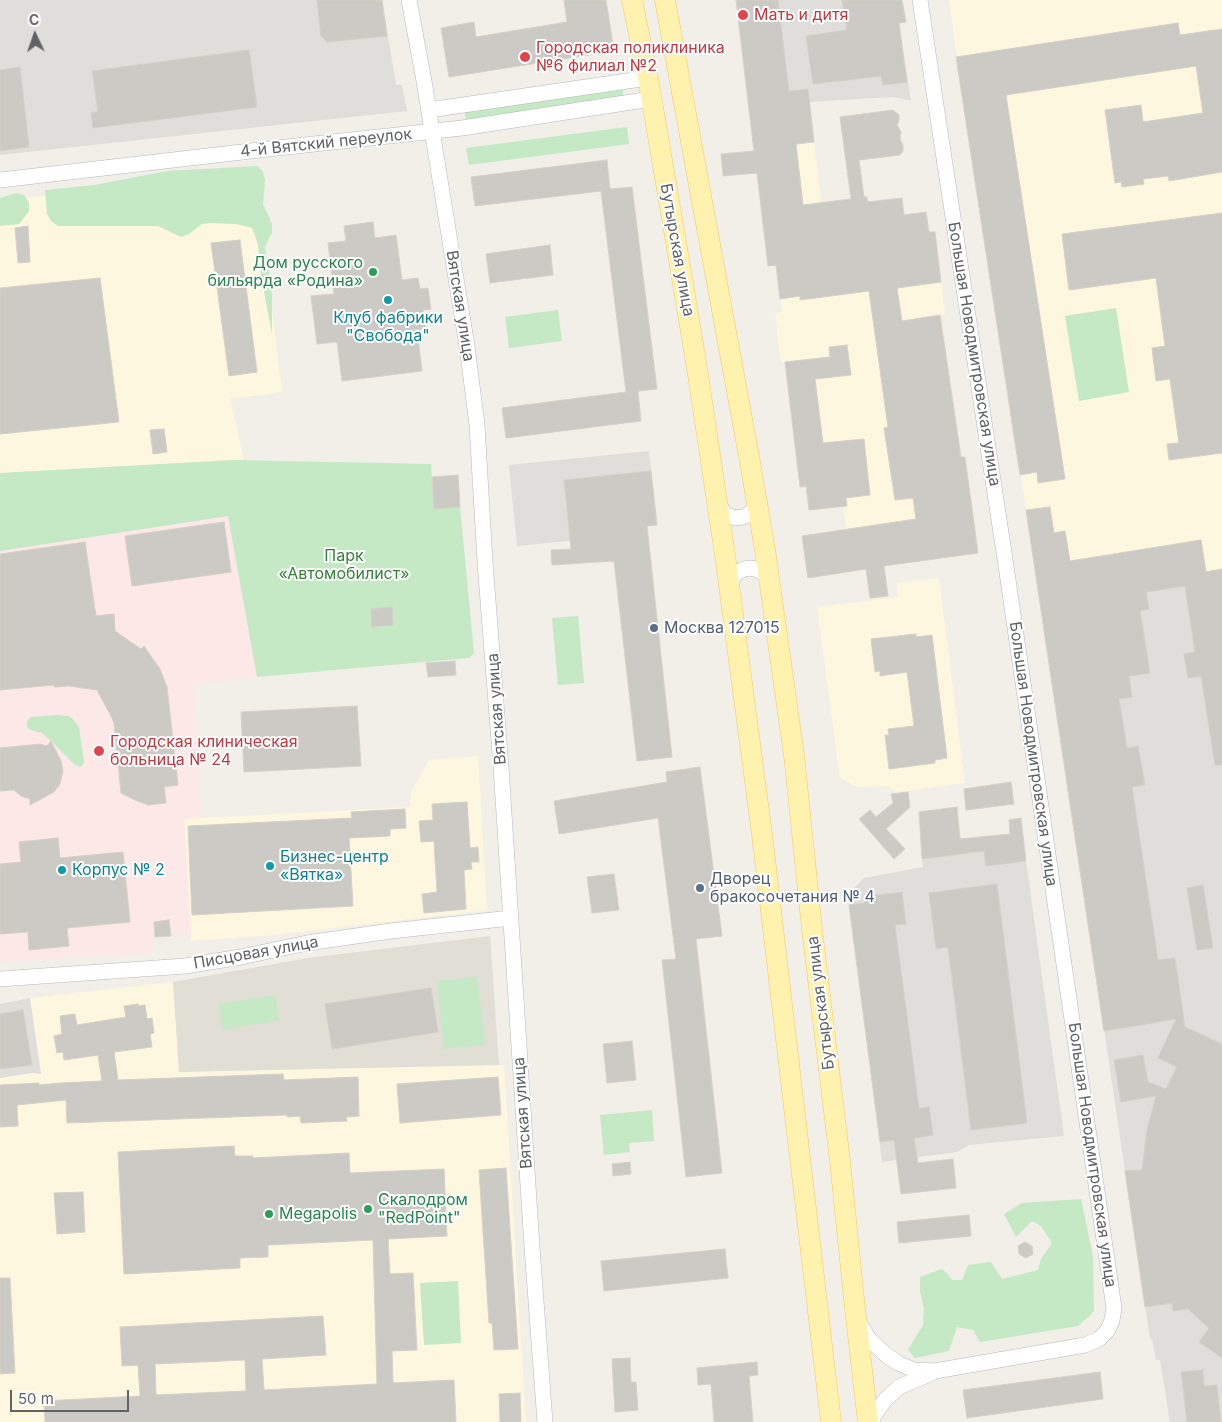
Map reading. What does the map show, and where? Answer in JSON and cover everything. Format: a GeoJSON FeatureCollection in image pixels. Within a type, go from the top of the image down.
{"type":"FeatureCollection","features":[{"type":"Feature","properties":{"kind":"main road","name":"Бутырская улица"},"geometry":{"type":"LineString","coordinates":[[632,0],[648,78],[697,368],[730,591],[762,834],[831,1422]]}},
{"type":"Feature","properties":{"kind":"main road","name":"Бутырская улица"},"geometry":{"type":"LineString","coordinates":[[665,0],[756,496],[770,586],[794,755],[868,1422]]}},
{"type":"Feature","properties":{"kind":"street","name":"Вятская улица"},"geometry":{"type":"LineString","coordinates":[[408,0],[429,110],[467,346],[477,425],[545,1422]]}},
{"type":"Feature","properties":{"kind":"street","name":"Большая Новодмитровская улица"},"geometry":{"type":"LineString","coordinates":[[856,1317],[869,1340],[898,1364],[914,1370],[935,1371],[1085,1345],[1099,1339],[1108,1330],[1114,1308],[1005,559],[920,0]]}},
{"type":"Feature","properties":{"kind":"street","name":"4-й Вятский переулок"},"geometry":{"type":"LineString","coordinates":[[429,110],[648,78]]}},
{"type":"Feature","properties":{"kind":"street","name":"4-й Вятский переулок"},"geometry":{"type":"LineString","coordinates":[[0,180],[432,131],[651,99]]}},
{"type":"Feature","properties":{"kind":"street"},"geometry":{"type":"LineString","coordinates":[[717,501],[724,513],[736,518],[743,517],[754,509],[756,496]]}},
{"type":"Feature","properties":{"kind":"street"},"geometry":{"type":"LineString","coordinates":[[730,591],[733,577],[744,569],[751,568],[764,573],[770,586]]}},
{"type":"Feature","properties":{"kind":"street","name":"Писцовая улица"},"geometry":{"type":"LineString","coordinates":[[0,979],[185,966],[241,957],[307,943],[391,931],[511,918]]}},
{"type":"Feature","properties":{"kind":"street","name":"Большая Новодмитровская улица"},"geometry":{"type":"LineString","coordinates":[[872,1422],[873,1417],[885,1400],[899,1387],[935,1371]]}},
{"type":"Feature","properties":{"kind":"shaded area"},"geometry":{"type":"Polygon","coordinates":[[[0,0],[382,0],[396,85],[402,85],[407,111],[0,155],[0,0]]]}},
{"type":"Feature","properties":{"kind":"shaded area"},"geometry":{"type":"Polygon","coordinates":[[[736,0],[778,0],[789,91],[808,89],[821,202],[824,202],[827,229],[935,232],[945,314],[940,316],[961,457],[965,457],[978,553],[808,578],[802,536],[846,529],[843,506],[809,510],[806,487],[798,487],[797,476],[801,475],[796,453],[785,363],[781,363],[775,313],[782,312],[776,265],[768,266],[736,0]]]}},
{"type":"Feature","properties":{"kind":"shaded area"},"geometry":{"type":"Polygon","coordinates":[[[778,0],[902,0],[906,22],[899,24],[911,101],[893,97],[809,102],[808,89],[789,91],[778,0]]]}},
{"type":"Feature","properties":{"kind":"shaded area"},"geometry":{"type":"Polygon","coordinates":[[[949,0],[1222,0],[1222,569],[1040,598],[956,57],[949,0]]]}},
{"type":"Feature","properties":{"kind":"shaded area"},"geometry":{"type":"Polygon","coordinates":[[[255,171],[282,392],[230,399],[244,460],[0,473],[0,201],[255,171]]]}},
{"type":"Feature","properties":{"kind":"shaded area"},"geometry":{"type":"Polygon","coordinates":[[[649,451],[657,525],[647,526],[647,533],[517,546],[509,465],[649,451]]]}},
{"type":"Feature","properties":{"kind":"shaded area","name":"Городская клиническая больница № 24"},"geometry":{"type":"Polygon","coordinates":[[[229,516],[257,677],[194,685],[201,817],[184,819],[191,934],[155,937],[151,953],[0,962],[0,551],[229,516]]]}},
{"type":"Feature","properties":{"kind":"shaded area"},"geometry":{"type":"Polygon","coordinates":[[[1222,569],[1222,1422],[1170,1422],[1160,1360],[1156,1360],[1152,1339],[1150,1339],[1040,598],[1222,569]]]}},
{"type":"Feature","properties":{"kind":"shaded area"},"geometry":{"type":"Polygon","coordinates":[[[939,578],[965,783],[897,792],[887,786],[857,787],[840,778],[817,607],[898,597],[896,583],[939,578]]]}},
{"type":"Feature","properties":{"kind":"shaded area"},"geometry":{"type":"Polygon","coordinates":[[[478,756],[487,910],[273,935],[191,941],[184,819],[410,807],[411,792],[429,760],[478,756]]]}},
{"type":"Feature","properties":{"kind":"shaded area"},"geometry":{"type":"Polygon","coordinates":[[[1024,846],[1064,1136],[969,1145],[957,1152],[882,1162],[848,894],[864,878],[923,867],[922,859],[1024,846]]]}},
{"type":"Feature","properties":{"kind":"shaded area"},"geometry":{"type":"Polygon","coordinates":[[[490,936],[499,1065],[179,1072],[173,982],[308,958],[490,936]]]}},
{"type":"Feature","properties":{"kind":"shaded area"},"geometry":{"type":"Polygon","coordinates":[[[173,982],[179,1072],[504,1065],[526,1422],[0,1422],[0,1078],[41,1073],[30,998],[173,982]]]}},
{"type":"Feature","properties":{"kind":"shaded area"},"geometry":{"type":"Polygon","coordinates":[[[30,998],[41,1074],[32,1073],[0,1078],[0,1004],[30,998]]]}},
{"type":"Feature","properties":{"kind":"green space"},"geometry":{"type":"Polygon","coordinates":[[[622,84],[624,99],[466,123],[464,108],[622,84]]]}},
{"type":"Feature","properties":{"kind":"green space"},"geometry":{"type":"Polygon","coordinates":[[[627,127],[629,144],[469,165],[466,148],[627,127]]]}},
{"type":"Feature","properties":{"kind":"green space"},"geometry":{"type":"Polygon","coordinates":[[[258,166],[263,172],[265,180],[263,204],[272,224],[272,232],[265,247],[272,294],[272,334],[261,276],[258,244],[252,228],[236,224],[202,224],[189,234],[181,237],[158,226],[58,226],[51,221],[47,214],[45,190],[95,185],[167,171],[258,166]]]}},
{"type":"Feature","properties":{"kind":"green space"},"geometry":{"type":"Polygon","coordinates":[[[16,193],[24,195],[29,203],[29,211],[19,224],[0,226],[0,198],[16,193]]]}},
{"type":"Feature","properties":{"kind":"green space"},"geometry":{"type":"Polygon","coordinates":[[[1116,308],[1129,392],[1079,401],[1065,316],[1116,308]]]}},
{"type":"Feature","properties":{"kind":"green space"},"geometry":{"type":"Polygon","coordinates":[[[558,310],[562,341],[509,348],[505,317],[558,310]]]}},
{"type":"Feature","properties":{"kind":"green space","name":"Парк «Автомобилист»"},"geometry":{"type":"Polygon","coordinates":[[[233,460],[431,464],[434,509],[460,507],[474,653],[469,658],[257,677],[228,516],[0,551],[0,473],[233,460]]]}},
{"type":"Feature","properties":{"kind":"green space"},"geometry":{"type":"Polygon","coordinates":[[[578,616],[584,683],[558,685],[552,618],[578,616]]]}},
{"type":"Feature","properties":{"kind":"green space"},"geometry":{"type":"Polygon","coordinates":[[[58,715],[72,718],[79,727],[84,762],[79,767],[42,733],[30,730],[27,727],[27,721],[31,717],[58,715]]]}},
{"type":"Feature","properties":{"kind":"green space"},"geometry":{"type":"Polygon","coordinates":[[[477,977],[485,1045],[444,1049],[437,981],[477,977]]]}},
{"type":"Feature","properties":{"kind":"green space"},"geometry":{"type":"Polygon","coordinates":[[[275,995],[279,1020],[223,1030],[219,1004],[275,995]]]}},
{"type":"Feature","properties":{"kind":"green space"},"geometry":{"type":"Polygon","coordinates":[[[652,1110],[654,1141],[629,1143],[630,1152],[604,1155],[600,1115],[652,1110]]]}},
{"type":"Feature","properties":{"kind":"green space"},"geometry":{"type":"Polygon","coordinates":[[[1081,1199],[1093,1256],[1094,1311],[1090,1316],[1078,1326],[980,1342],[973,1330],[957,1327],[949,1351],[915,1358],[908,1350],[923,1325],[924,1309],[920,1291],[920,1277],[942,1269],[952,1280],[962,1280],[968,1265],[991,1262],[1002,1279],[1038,1270],[1041,1259],[1052,1243],[1041,1226],[1032,1221],[1016,1237],[1004,1214],[1022,1203],[1081,1199]]]}},
{"type":"Feature","properties":{"kind":"green space"},"geometry":{"type":"Polygon","coordinates":[[[458,1281],[461,1343],[424,1345],[420,1283],[458,1281]]]}},
{"type":"Feature","properties":{"kind":"building"},"geometry":{"type":"Polygon","coordinates":[[[317,0],[382,0],[387,36],[327,42],[321,36],[317,0]]]}},
{"type":"Feature","properties":{"kind":"building"},"geometry":{"type":"Polygon","coordinates":[[[564,0],[606,0],[614,51],[449,77],[441,28],[474,22],[476,37],[567,22],[564,0]]]}},
{"type":"Feature","properties":{"kind":"building"},"geometry":{"type":"Polygon","coordinates":[[[736,0],[778,0],[789,91],[808,89],[814,142],[796,144],[803,205],[851,199],[840,117],[893,110],[899,115],[897,125],[901,132],[900,139],[903,151],[900,155],[859,160],[864,197],[867,197],[868,202],[902,198],[904,215],[926,212],[929,232],[935,232],[941,282],[897,288],[902,321],[940,315],[961,457],[965,457],[978,553],[884,566],[888,596],[870,598],[866,569],[808,578],[802,536],[916,519],[913,498],[895,500],[884,428],[888,427],[869,291],[800,300],[800,296],[780,299],[776,265],[768,266],[757,173],[723,176],[721,154],[754,151],[736,0]]]}},
{"type":"Feature","properties":{"kind":"building"},"geometry":{"type":"Polygon","coordinates":[[[842,0],[902,0],[906,22],[899,23],[907,82],[883,85],[881,76],[813,84],[806,36],[847,30],[842,0]]]}},
{"type":"Feature","properties":{"kind":"building"},"geometry":{"type":"Polygon","coordinates":[[[1178,23],[1180,35],[1222,29],[1222,172],[1169,181],[1168,176],[1143,179],[1144,184],[1122,187],[1121,182],[1115,183],[1105,110],[1141,105],[1143,122],[1203,113],[1196,66],[1006,95],[1065,479],[1038,483],[1037,472],[1020,475],[956,57],[1178,23]]]}},
{"type":"Feature","properties":{"kind":"building"},"geometry":{"type":"Polygon","coordinates":[[[249,50],[257,107],[93,128],[91,112],[98,112],[92,71],[249,50]]]}},
{"type":"Feature","properties":{"kind":"building"},"geometry":{"type":"Polygon","coordinates":[[[20,67],[29,147],[0,151],[0,70],[20,67]]]}},
{"type":"Feature","properties":{"kind":"building"},"geometry":{"type":"Polygon","coordinates":[[[607,160],[610,189],[632,187],[657,389],[638,391],[641,421],[506,438],[502,408],[626,392],[601,191],[475,206],[471,177],[607,160]]]}},
{"type":"Feature","properties":{"kind":"building"},"geometry":{"type":"Polygon","coordinates":[[[1222,213],[1222,453],[1169,460],[1167,444],[1179,443],[1170,379],[1156,381],[1152,348],[1165,346],[1156,278],[1069,290],[1062,234],[1222,213]]]}},
{"type":"Feature","properties":{"kind":"building","name":"Клуб фабрики \"Свобода\""},"geometry":{"type":"Polygon","coordinates":[[[373,222],[375,238],[396,235],[402,280],[418,278],[420,289],[428,288],[431,309],[423,310],[426,329],[417,330],[422,371],[342,381],[337,342],[317,344],[311,296],[334,294],[328,243],[346,241],[344,226],[373,222]]]}},
{"type":"Feature","properties":{"kind":"building"},"geometry":{"type":"Polygon","coordinates":[[[28,226],[30,262],[18,263],[15,228],[28,226]]]}},
{"type":"Feature","properties":{"kind":"building"},"geometry":{"type":"Polygon","coordinates":[[[240,240],[257,372],[229,376],[211,243],[240,240]]]}},
{"type":"Feature","properties":{"kind":"building"},"geometry":{"type":"Polygon","coordinates":[[[550,245],[553,275],[490,283],[486,254],[550,245]]]}},
{"type":"Feature","properties":{"kind":"building"},"geometry":{"type":"Polygon","coordinates":[[[100,278],[119,422],[0,434],[0,288],[100,278]]]}},
{"type":"Feature","properties":{"kind":"building"},"geometry":{"type":"Polygon","coordinates":[[[847,345],[851,375],[815,379],[823,443],[864,439],[870,495],[846,498],[847,506],[809,510],[806,486],[800,487],[785,362],[830,357],[829,347],[847,345]]]}},
{"type":"Feature","properties":{"kind":"building"},"geometry":{"type":"Polygon","coordinates":[[[164,429],[167,452],[153,454],[150,430],[164,429]]]}},
{"type":"Feature","properties":{"kind":"building"},"geometry":{"type":"Polygon","coordinates":[[[651,471],[657,525],[647,526],[672,757],[637,761],[614,561],[552,565],[551,550],[571,549],[564,480],[651,471]]]}},
{"type":"Feature","properties":{"kind":"building"},"geometry":{"type":"Polygon","coordinates":[[[458,475],[460,507],[434,509],[432,477],[458,475]]]}},
{"type":"Feature","properties":{"kind":"building"},"geometry":{"type":"Polygon","coordinates":[[[1050,507],[1054,533],[1065,531],[1070,561],[1201,540],[1206,572],[1222,569],[1222,765],[1215,765],[1201,676],[1188,678],[1184,654],[1195,652],[1185,586],[1146,592],[1149,609],[1140,611],[1150,673],[1129,676],[1132,697],[1119,699],[1127,748],[1138,746],[1145,785],[1132,787],[1158,960],[1175,958],[1185,1027],[1222,1044],[1222,1358],[1199,1342],[1209,1328],[1188,1309],[1173,1311],[1172,1303],[1145,1307],[1125,1171],[1142,1170],[1147,1130],[1156,1096],[1121,1102],[1114,1060],[1143,1055],[1148,1082],[1166,1089],[1177,1067],[1158,1058],[1176,1019],[1104,1031],[1026,510],[1050,507]]]}},
{"type":"Feature","properties":{"kind":"building"},"geometry":{"type":"Polygon","coordinates":[[[224,522],[231,572],[132,586],[125,536],[224,522]]]}},
{"type":"Feature","properties":{"kind":"building"},"geometry":{"type":"Polygon","coordinates":[[[85,542],[96,616],[114,614],[115,631],[141,649],[144,646],[160,669],[167,687],[178,785],[164,787],[166,803],[148,805],[121,793],[114,723],[97,690],[69,686],[54,687],[54,685],[0,690],[0,554],[85,542]]]}},
{"type":"Feature","properties":{"kind":"building"},"geometry":{"type":"Polygon","coordinates":[[[392,607],[393,625],[372,627],[371,609],[392,607]]]}},
{"type":"Feature","properties":{"kind":"building"},"geometry":{"type":"Polygon","coordinates":[[[916,634],[916,637],[932,635],[947,758],[935,760],[935,763],[889,769],[885,735],[889,735],[888,729],[914,726],[907,672],[880,676],[880,671],[875,672],[871,639],[916,634]]]}},
{"type":"Feature","properties":{"kind":"building"},"geometry":{"type":"Polygon","coordinates":[[[455,661],[456,675],[428,677],[426,663],[455,661]]]}},
{"type":"Feature","properties":{"kind":"building"},"geometry":{"type":"Polygon","coordinates":[[[357,706],[361,766],[244,772],[241,712],[357,706]]]}},
{"type":"Feature","properties":{"kind":"building"},"geometry":{"type":"Polygon","coordinates":[[[51,741],[61,761],[63,770],[60,784],[54,792],[30,805],[30,799],[21,796],[14,790],[0,791],[0,748],[40,744],[47,746],[51,741]]]}},
{"type":"Feature","properties":{"kind":"building"},"geometry":{"type":"Polygon","coordinates":[[[700,767],[722,936],[696,939],[722,1173],[686,1177],[662,960],[676,959],[658,818],[559,834],[554,801],[667,782],[666,772],[700,767]]]}},
{"type":"Feature","properties":{"kind":"building"},"geometry":{"type":"Polygon","coordinates":[[[1011,782],[1014,804],[966,810],[964,789],[1011,782]]]}},
{"type":"Feature","properties":{"kind":"building"},"geometry":{"type":"Polygon","coordinates":[[[908,792],[910,807],[886,829],[905,849],[894,859],[859,819],[870,810],[876,817],[893,803],[891,794],[908,792]]]}},
{"type":"Feature","properties":{"kind":"building"},"geometry":{"type":"Polygon","coordinates":[[[467,802],[470,848],[478,847],[479,862],[471,862],[472,869],[464,870],[466,909],[424,913],[422,894],[437,892],[434,841],[421,842],[419,821],[433,820],[432,804],[467,802]]]}},
{"type":"Feature","properties":{"kind":"building"},"geometry":{"type":"Polygon","coordinates":[[[957,807],[960,839],[1010,834],[1009,820],[1021,818],[1026,861],[986,866],[984,851],[922,859],[919,812],[957,807]]]}},
{"type":"Feature","properties":{"kind":"building","name":"Бизнес-центр «Вятка»"},"geometry":{"type":"Polygon","coordinates":[[[405,809],[406,828],[390,829],[390,836],[349,838],[353,906],[192,915],[188,826],[352,818],[351,812],[405,809]]]}},
{"type":"Feature","properties":{"kind":"building","name":"Корпус № 2"},"geometry":{"type":"Polygon","coordinates":[[[58,838],[60,858],[123,852],[130,922],[67,928],[69,946],[29,950],[28,932],[0,934],[0,864],[21,862],[19,842],[58,838]]]}},
{"type":"Feature","properties":{"kind":"building"},"geometry":{"type":"Polygon","coordinates":[[[614,874],[619,910],[592,913],[587,877],[614,874]]]}},
{"type":"Feature","properties":{"kind":"building"},"geometry":{"type":"Polygon","coordinates":[[[997,884],[1027,1123],[971,1130],[948,947],[936,949],[929,893],[997,884]]]}},
{"type":"Feature","properties":{"kind":"building"},"geometry":{"type":"Polygon","coordinates":[[[1203,885],[1213,948],[1197,950],[1187,888],[1203,885]]]}},
{"type":"Feature","properties":{"kind":"building"},"geometry":{"type":"Polygon","coordinates":[[[902,892],[906,924],[895,925],[919,1108],[929,1107],[933,1135],[914,1138],[918,1163],[953,1159],[956,1188],[901,1194],[894,1140],[880,1142],[849,905],[865,903],[864,897],[902,892]]]}},
{"type":"Feature","properties":{"kind":"building"},"geometry":{"type":"Polygon","coordinates":[[[169,920],[171,936],[155,937],[154,922],[169,920]]]}},
{"type":"Feature","properties":{"kind":"building"},"geometry":{"type":"Polygon","coordinates":[[[431,988],[438,1032],[332,1049],[325,1004],[431,988]]]}},
{"type":"Feature","properties":{"kind":"building"},"geometry":{"type":"Polygon","coordinates":[[[138,1004],[138,1006],[145,1005],[147,1019],[152,1018],[154,1033],[150,1034],[152,1047],[114,1052],[118,1080],[283,1074],[284,1080],[358,1077],[359,1116],[346,1117],[347,1121],[301,1123],[300,1116],[287,1117],[287,1115],[67,1123],[66,1100],[17,1105],[18,1126],[0,1127],[0,1085],[39,1083],[39,1085],[102,1081],[98,1055],[64,1060],[63,1052],[57,1053],[54,1036],[62,1034],[60,1016],[75,1014],[77,1025],[126,1017],[124,1006],[138,1004]]]}},
{"type":"Feature","properties":{"kind":"building"},"geometry":{"type":"Polygon","coordinates":[[[23,1010],[32,1065],[0,1069],[0,1014],[23,1010]]]}},
{"type":"Feature","properties":{"kind":"building"},"geometry":{"type":"Polygon","coordinates":[[[632,1041],[636,1080],[607,1083],[603,1044],[632,1041]]]}},
{"type":"Feature","properties":{"kind":"building"},"geometry":{"type":"Polygon","coordinates":[[[498,1077],[501,1115],[400,1123],[397,1084],[498,1077]]]}},
{"type":"Feature","properties":{"kind":"building"},"geometry":{"type":"Polygon","coordinates":[[[234,1146],[235,1156],[253,1156],[253,1158],[349,1153],[350,1173],[444,1169],[447,1236],[388,1239],[390,1274],[413,1273],[417,1350],[392,1351],[393,1383],[454,1380],[456,1422],[45,1422],[44,1401],[140,1396],[138,1365],[122,1366],[120,1327],[323,1316],[326,1355],[262,1359],[264,1390],[377,1384],[373,1240],[268,1245],[268,1257],[240,1258],[240,1268],[124,1274],[118,1152],[234,1146]],[[245,1360],[155,1364],[156,1395],[246,1391],[245,1360]]]}},
{"type":"Feature","properties":{"kind":"building"},"geometry":{"type":"Polygon","coordinates":[[[630,1162],[631,1174],[613,1176],[612,1164],[630,1162]]]}},
{"type":"Feature","properties":{"kind":"building"},"geometry":{"type":"Polygon","coordinates":[[[506,1168],[518,1349],[494,1350],[492,1323],[489,1323],[479,1170],[506,1168]]]}},
{"type":"Feature","properties":{"kind":"building"},"geometry":{"type":"Polygon","coordinates":[[[83,1192],[85,1232],[57,1234],[54,1193],[83,1192]]]}},
{"type":"Feature","properties":{"kind":"building"},"geometry":{"type":"Polygon","coordinates":[[[969,1215],[971,1236],[899,1243],[897,1222],[969,1215]]]}},
{"type":"Feature","properties":{"kind":"building"},"geometry":{"type":"Polygon","coordinates":[[[1025,1242],[1032,1246],[1033,1254],[1026,1258],[1019,1254],[1018,1246],[1025,1242]]]}},
{"type":"Feature","properties":{"kind":"building"},"geometry":{"type":"Polygon","coordinates":[[[725,1249],[728,1278],[604,1291],[601,1261],[725,1249]]]}},
{"type":"Feature","properties":{"kind":"building"},"geometry":{"type":"Polygon","coordinates":[[[0,1278],[10,1278],[15,1373],[0,1374],[0,1278]]]}},
{"type":"Feature","properties":{"kind":"building"},"geometry":{"type":"Polygon","coordinates":[[[630,1358],[631,1382],[636,1382],[638,1410],[615,1412],[612,1359],[630,1358]]]}},
{"type":"Feature","properties":{"kind":"building"},"geometry":{"type":"Polygon","coordinates":[[[757,1362],[758,1375],[749,1376],[753,1422],[714,1422],[711,1384],[698,1385],[697,1368],[757,1362]]]}},
{"type":"Feature","properties":{"kind":"building"},"geometry":{"type":"Polygon","coordinates":[[[1203,1370],[1204,1386],[1217,1385],[1221,1422],[1187,1422],[1181,1372],[1203,1370]]]}},
{"type":"Feature","properties":{"kind":"building"},"geometry":{"type":"Polygon","coordinates":[[[1100,1372],[1103,1399],[967,1418],[963,1390],[1100,1372]]]}},
{"type":"Feature","properties":{"kind":"building"},"geometry":{"type":"Polygon","coordinates":[[[520,1393],[521,1422],[500,1422],[499,1394],[520,1393]]]}},
{"type":"Feature","properties":{"kind":"place","name":"Мать и дитя"},"geometry":{"type":"Point","coordinates":[743,15]}},
{"type":"Feature","properties":{"kind":"place","name":"Городская поликлиника №6 филиал №2"},"geometry":{"type":"Point","coordinates":[525,57]}},
{"type":"Feature","properties":{"kind":"place","name":"Дом русского бильярда «Родина»"},"geometry":{"type":"Point","coordinates":[373,272]}},
{"type":"Feature","properties":{"kind":"place","name":"Клуб фабрики \"Свобода\""},"geometry":{"type":"Point","coordinates":[388,300]}},
{"type":"Feature","properties":{"kind":"place","name":"Москва 127015"},"geometry":{"type":"Point","coordinates":[654,628]}},
{"type":"Feature","properties":{"kind":"place","name":"Городская клиническая больница № 24"},"geometry":{"type":"Point","coordinates":[99,751]}},
{"type":"Feature","properties":{"kind":"place","name":"Бизнес-центр «Вятка»"},"geometry":{"type":"Point","coordinates":[270,866]}},
{"type":"Feature","properties":{"kind":"place","name":"Корпус № 2"},"geometry":{"type":"Point","coordinates":[62,870]}},
{"type":"Feature","properties":{"kind":"place","name":"Дворец бракосочетания № 4"},"geometry":{"type":"Point","coordinates":[700,888]}},
{"type":"Feature","properties":{"kind":"place","name":"Скалодром \"RedPoint\""},"geometry":{"type":"Point","coordinates":[368,1209]}},
{"type":"Feature","properties":{"kind":"place","name":"Megapolis"},"geometry":{"type":"Point","coordinates":[269,1214]}}]}
